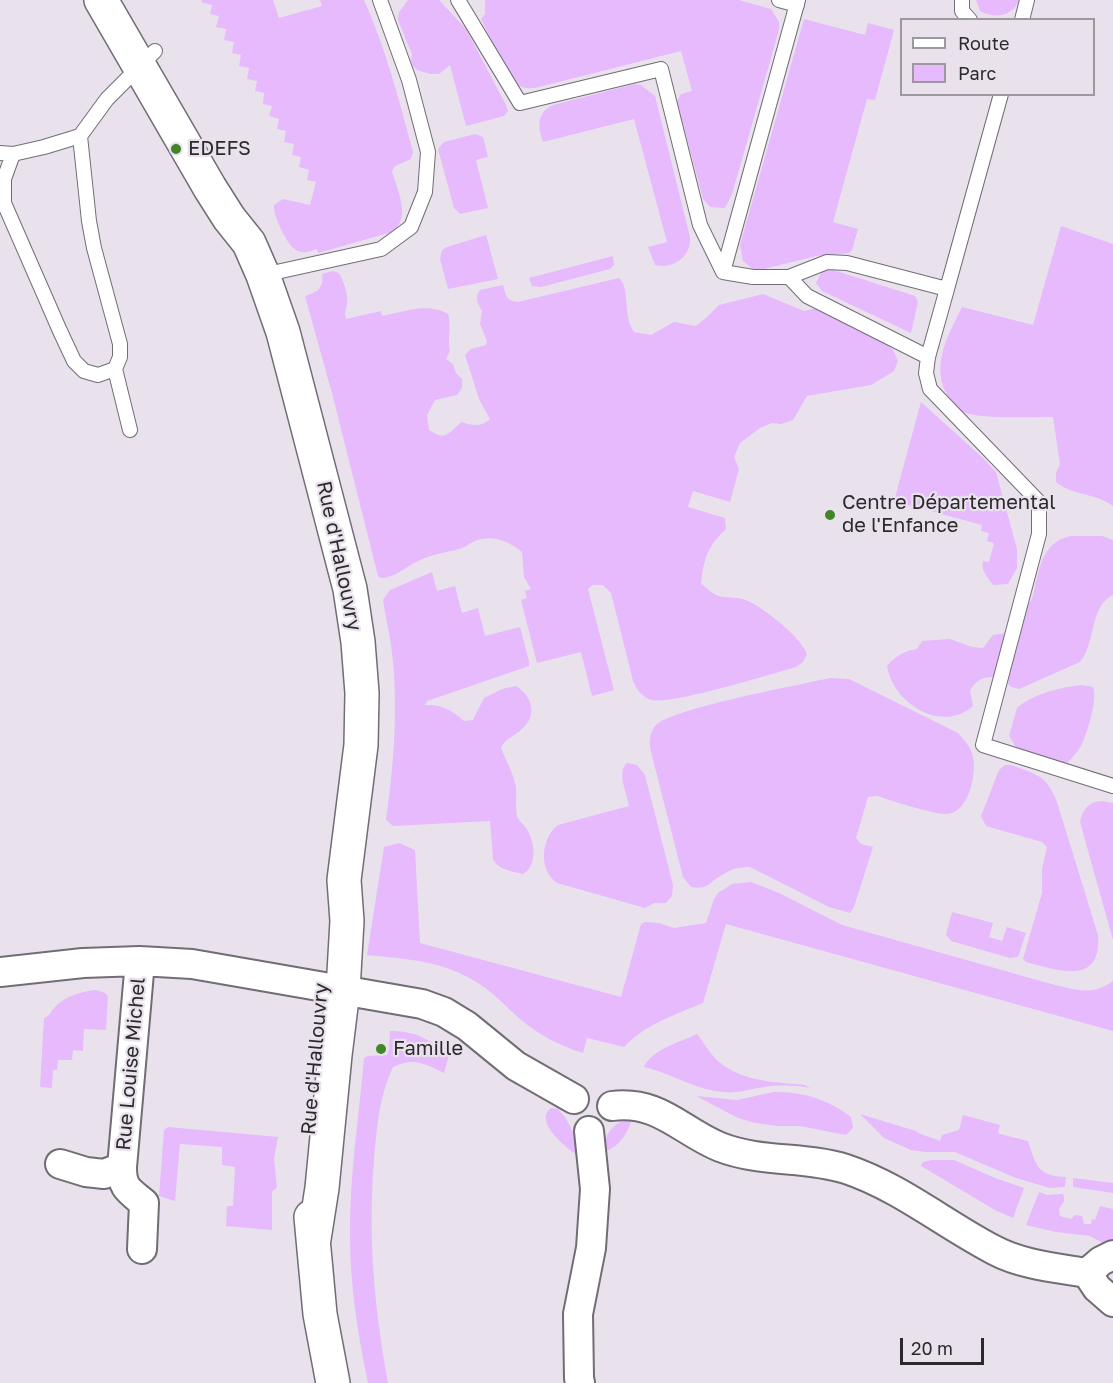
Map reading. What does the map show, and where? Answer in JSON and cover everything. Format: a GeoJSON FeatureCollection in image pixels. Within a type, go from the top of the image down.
{"type":"FeatureCollection","features":[{"type":"Feature","properties":{"kind":"main road","name":"Rue d'Hallouvry"},"geometry":{"type":"LineString","coordinates":[[101,0],[147,59]]}},
{"type":"Feature","properties":{"kind":"main road","name":"Rue d'Hallouvry"},"geometry":{"type":"LineString","coordinates":[[124,0],[147,59],[229,218],[249,243],[263,275],[283,332],[350,589],[358,642],[362,693],[361,745],[344,880],[332,919],[332,988],[307,1147],[307,1187],[320,1314],[333,1383]]}},
{"type":"Feature","properties":{"kind":"street"},"geometry":{"type":"LineString","coordinates":[[0,972],[83,963],[140,961],[192,964],[422,1004],[444,1012],[467,1026],[516,1066],[574,1099]]}},
{"type":"Feature","properties":{"kind":"street","name":"Rue Louise Michel"},"geometry":{"type":"LineString","coordinates":[[140,961],[122,1180],[125,1187],[144,1203],[142,1249]]}},
{"type":"Feature","properties":{"kind":"street"},"geometry":{"type":"LineString","coordinates":[[594,1090],[606,1096],[612,1106],[610,1119],[601,1129],[589,1131],[577,1125],[573,1120],[571,1108],[574,1099],[581,1092],[594,1090]]}},
{"type":"Feature","properties":{"kind":"street"},"geometry":{"type":"LineString","coordinates":[[612,1106],[638,1106],[658,1112],[720,1147],[745,1155],[812,1162],[845,1169],[884,1185],[996,1251],[1037,1264],[1087,1273],[1097,1288],[1113,1302]]}},
{"type":"Feature","properties":{"kind":"street"},"geometry":{"type":"LineString","coordinates":[[580,1383],[578,1314],[591,1248],[595,1189],[589,1131]]}},
{"type":"Feature","properties":{"kind":"street","name":"Rue Louise Michel"},"geometry":{"type":"LineString","coordinates":[[60,1164],[86,1172],[104,1174],[122,1167]]}},
{"type":"Feature","properties":{"kind":"street"},"geometry":{"type":"LineString","coordinates":[[1087,1273],[1101,1261],[1113,1255]]}},
{"type":"Feature","properties":{"kind":"lane"},"geometry":{"type":"LineString","coordinates":[[263,275],[381,249],[411,227],[425,192],[428,152],[409,80],[380,0]]}},
{"type":"Feature","properties":{"kind":"lane"},"geometry":{"type":"LineString","coordinates":[[458,0],[520,103],[661,69],[700,225],[723,272]]}},
{"type":"Feature","properties":{"kind":"lane"},"geometry":{"type":"LineString","coordinates":[[723,272],[798,2],[779,0]]}},
{"type":"Feature","properties":{"kind":"lane"},"geometry":{"type":"LineString","coordinates":[[962,0],[962,11],[968,18]]}},
{"type":"Feature","properties":{"kind":"lane"},"geometry":{"type":"LineString","coordinates":[[1022,18],[1027,0]]}},
{"type":"Feature","properties":{"kind":"lane"},"geometry":{"type":"LineString","coordinates":[[115,369],[98,375],[84,371],[74,361],[4,202],[2,181],[7,153],[44,147],[80,136],[107,99],[147,59]]}},
{"type":"Feature","properties":{"kind":"lane"},"geometry":{"type":"LineString","coordinates":[[1000,96],[928,357],[926,373],[930,389],[1039,502],[1039,534],[983,745],[1113,786]]}},
{"type":"Feature","properties":{"kind":"lane"},"geometry":{"type":"LineString","coordinates":[[80,136],[89,221],[120,344],[120,357],[115,369],[130,430]]}},
{"type":"Feature","properties":{"kind":"lane"},"geometry":{"type":"LineString","coordinates":[[723,272],[753,277],[789,277],[827,262],[847,262],[947,289]]}},
{"type":"Feature","properties":{"kind":"lane"},"geometry":{"type":"LineString","coordinates":[[789,277],[807,296],[928,357]]}},
{"type":"Feature","properties":{"kind":"green space"},"geometry":{"type":"Polygon","coordinates":[[[202,0],[273,0],[279,18],[322,6],[320,0],[364,0],[385,56],[413,152],[411,159],[395,166],[392,171],[402,212],[398,226],[392,232],[318,253],[317,249],[300,252],[289,244],[278,223],[274,205],[283,199],[310,205],[316,182],[307,180],[309,170],[299,167],[301,157],[292,155],[294,144],[284,142],[286,131],[277,129],[279,119],[269,116],[272,106],[263,104],[264,93],[255,91],[257,81],[247,79],[249,68],[239,66],[241,55],[232,53],[234,42],[224,40],[226,29],[216,27],[219,16],[210,14],[212,5],[201,2],[202,0]]]}},
{"type":"Feature","properties":{"kind":"green space"},"geometry":{"type":"Polygon","coordinates":[[[408,0],[439,0],[466,29],[506,105],[508,111],[504,116],[466,126],[450,65],[439,74],[417,70],[413,66],[412,54],[398,20],[399,12],[408,0]]]}},
{"type":"Feature","properties":{"kind":"green space"},"geometry":{"type":"Polygon","coordinates":[[[485,0],[739,0],[771,9],[779,22],[779,30],[732,194],[725,208],[710,207],[703,199],[677,101],[681,94],[692,91],[681,51],[535,88],[524,88],[510,75],[481,19],[485,14],[485,0]]]}},
{"type":"Feature","properties":{"kind":"green space"},"geometry":{"type":"Polygon","coordinates":[[[976,0],[1019,0],[1008,13],[997,16],[980,11],[976,0]]]}},
{"type":"Feature","properties":{"kind":"green space"},"geometry":{"type":"Polygon","coordinates":[[[804,19],[865,35],[868,23],[894,30],[875,100],[867,99],[833,222],[858,229],[849,253],[816,256],[760,270],[753,269],[743,261],[740,245],[804,19]]]}},
{"type":"Feature","properties":{"kind":"green space"},"geometry":{"type":"Polygon","coordinates":[[[635,84],[641,85],[655,96],[690,237],[685,256],[675,263],[662,266],[655,265],[648,247],[667,242],[634,119],[543,142],[540,131],[541,116],[547,108],[553,105],[635,84]]]}},
{"type":"Feature","properties":{"kind":"green space"},"geometry":{"type":"Polygon","coordinates":[[[475,134],[483,137],[488,157],[476,160],[488,208],[460,214],[454,208],[438,149],[444,142],[475,134]]]}},
{"type":"Feature","properties":{"kind":"green space"},"geometry":{"type":"Polygon","coordinates":[[[1061,226],[1113,244],[1113,506],[1098,498],[1069,490],[1056,482],[1056,473],[1060,464],[1053,417],[996,417],[965,413],[954,405],[943,386],[941,363],[943,352],[946,340],[962,307],[1033,325],[1061,226]]]}},
{"type":"Feature","properties":{"kind":"green space"},"geometry":{"type":"Polygon","coordinates":[[[486,235],[498,279],[448,289],[440,259],[442,250],[486,235]]]}},
{"type":"Feature","properties":{"kind":"green space"},"geometry":{"type":"Polygon","coordinates":[[[613,256],[614,265],[610,269],[541,287],[532,286],[529,278],[613,256]]]}},
{"type":"Feature","properties":{"kind":"green space"},"geometry":{"type":"Polygon","coordinates":[[[830,269],[915,296],[918,302],[911,333],[822,291],[816,283],[822,271],[830,269]]]}},
{"type":"Feature","properties":{"kind":"green space"},"geometry":{"type":"Polygon","coordinates":[[[333,271],[339,273],[345,288],[346,319],[381,311],[382,316],[424,308],[440,310],[448,314],[450,351],[446,359],[453,364],[456,373],[462,379],[462,388],[457,395],[435,400],[427,415],[429,430],[440,435],[447,434],[462,422],[477,425],[490,419],[479,399],[465,355],[471,349],[486,345],[487,341],[480,324],[482,311],[477,298],[480,290],[503,285],[509,299],[518,302],[619,278],[625,288],[630,325],[634,332],[651,335],[674,322],[696,326],[719,305],[763,294],[804,311],[817,308],[858,319],[893,350],[898,361],[894,371],[871,385],[807,396],[793,420],[781,424],[772,423],[760,428],[740,443],[734,457],[739,469],[730,502],[693,491],[688,507],[725,518],[726,529],[714,542],[708,554],[701,584],[716,595],[748,601],[764,610],[790,631],[803,647],[807,654],[803,662],[796,667],[722,688],[679,698],[652,700],[640,693],[633,681],[611,593],[603,585],[593,585],[588,589],[614,690],[592,696],[581,652],[537,663],[521,600],[527,598],[525,591],[531,589],[524,577],[522,552],[512,545],[500,540],[481,539],[461,548],[423,559],[386,578],[378,576],[305,296],[319,289],[322,274],[333,271]]]}},
{"type":"Feature","properties":{"kind":"green space"},"geometry":{"type":"Polygon","coordinates":[[[921,402],[996,472],[1017,549],[1017,568],[1008,584],[993,585],[984,571],[983,561],[989,562],[994,543],[987,541],[989,533],[981,531],[982,525],[894,501],[921,402]]]}},
{"type":"Feature","properties":{"kind":"green space"},"geometry":{"type":"Polygon","coordinates":[[[1071,536],[1102,536],[1113,540],[1113,595],[1105,601],[1096,616],[1089,645],[1080,662],[1019,689],[1008,684],[1009,673],[983,678],[970,690],[973,706],[960,714],[947,717],[920,710],[898,692],[887,666],[905,652],[917,649],[922,641],[950,639],[972,647],[983,648],[993,635],[1007,633],[1023,608],[1032,599],[1039,569],[1047,552],[1061,539],[1071,536]]]}},
{"type":"Feature","properties":{"kind":"green space"},"geometry":{"type":"Polygon","coordinates":[[[432,572],[437,591],[455,586],[462,613],[478,608],[485,636],[520,627],[529,666],[427,701],[425,705],[446,708],[464,721],[473,720],[484,698],[502,689],[516,686],[529,700],[531,712],[527,724],[501,748],[515,783],[517,816],[528,831],[532,842],[533,860],[531,866],[523,874],[506,870],[495,863],[490,821],[393,826],[386,820],[393,755],[395,689],[383,600],[390,590],[432,572]]]}},
{"type":"Feature","properties":{"kind":"green space"},"geometry":{"type":"Polygon","coordinates":[[[830,678],[849,679],[958,733],[971,750],[974,765],[972,783],[965,801],[960,808],[946,814],[922,810],[877,796],[868,797],[856,838],[861,844],[873,847],[854,907],[850,913],[829,907],[750,867],[729,871],[708,885],[691,887],[683,877],[651,752],[652,731],[656,725],[667,718],[686,711],[830,678]]]}},
{"type":"Feature","properties":{"kind":"green space"},"geometry":{"type":"Polygon","coordinates":[[[1082,685],[1093,687],[1093,708],[1081,746],[1066,764],[1022,751],[1016,747],[1009,736],[1017,708],[1048,692],[1082,685]]]}},
{"type":"Feature","properties":{"kind":"green space"},"geometry":{"type":"Polygon","coordinates":[[[627,763],[637,765],[645,775],[673,885],[672,896],[666,903],[654,903],[645,908],[557,883],[551,877],[544,862],[548,838],[558,825],[629,806],[622,777],[627,763]]]}},
{"type":"Feature","properties":{"kind":"green space"},"geometry":{"type":"Polygon","coordinates":[[[1005,765],[1011,765],[1040,777],[1049,786],[1057,802],[1098,935],[1097,951],[1093,962],[1085,969],[1063,971],[1026,962],[1023,959],[1042,893],[1042,869],[1047,847],[1042,842],[986,826],[981,816],[999,770],[1005,765]]]}},
{"type":"Feature","properties":{"kind":"green space"},"geometry":{"type":"Polygon","coordinates":[[[1102,801],[1113,803],[1113,940],[1080,822],[1087,807],[1102,801]]]}},
{"type":"Feature","properties":{"kind":"green space"},"geometry":{"type":"Polygon","coordinates":[[[399,843],[415,850],[420,943],[621,997],[641,924],[659,923],[674,928],[706,923],[718,893],[732,884],[751,882],[779,893],[842,925],[1055,985],[1078,990],[1092,990],[1113,981],[1113,1031],[726,924],[703,1003],[651,1026],[624,1047],[587,1038],[583,1053],[541,1034],[468,977],[426,962],[367,955],[384,847],[399,843]]]}},
{"type":"Feature","properties":{"kind":"green space"},"geometry":{"type":"Polygon","coordinates":[[[952,912],[993,923],[989,937],[1002,941],[1007,927],[1026,933],[1018,957],[1010,958],[951,941],[946,935],[952,912]]]}},
{"type":"Feature","properties":{"kind":"green space"},"geometry":{"type":"Polygon","coordinates":[[[96,990],[108,996],[106,1030],[84,1029],[83,1051],[73,1050],[72,1060],[58,1060],[57,1070],[53,1070],[52,1088],[40,1087],[44,1018],[68,998],[96,990]]]}},
{"type":"Feature","properties":{"kind":"green space"},"geometry":{"type":"Polygon","coordinates":[[[390,1031],[407,1032],[422,1037],[449,1055],[444,1073],[413,1062],[393,1067],[382,1101],[374,1160],[372,1245],[379,1326],[388,1383],[368,1383],[351,1274],[351,1192],[364,1058],[387,1055],[390,1031]]]}},
{"type":"Feature","properties":{"kind":"green space"},"geometry":{"type":"Polygon","coordinates":[[[697,1034],[715,1058],[727,1068],[759,1080],[805,1085],[810,1088],[775,1086],[738,1092],[713,1091],[644,1067],[653,1055],[697,1034]]]}},
{"type":"Feature","properties":{"kind":"green space"},"geometry":{"type":"Polygon","coordinates":[[[774,1092],[795,1093],[824,1101],[851,1117],[853,1128],[846,1135],[800,1126],[755,1123],[738,1118],[696,1096],[737,1100],[774,1092]]]}},
{"type":"Feature","properties":{"kind":"green space"},"geometry":{"type":"Polygon","coordinates":[[[551,1108],[558,1109],[569,1125],[578,1156],[560,1141],[549,1127],[546,1120],[551,1108]]]}},
{"type":"Feature","properties":{"kind":"green space"},"geometry":{"type":"Polygon","coordinates":[[[860,1114],[916,1131],[940,1141],[942,1135],[959,1130],[963,1115],[1000,1125],[998,1132],[1000,1134],[1028,1141],[1036,1163],[1044,1172],[1066,1177],[1065,1187],[1050,1188],[1016,1178],[955,1152],[911,1150],[884,1138],[860,1114]]]}},
{"type":"Feature","properties":{"kind":"green space"},"geometry":{"type":"Polygon","coordinates":[[[632,1119],[622,1139],[604,1152],[604,1145],[611,1130],[620,1122],[632,1119]]]}},
{"type":"Feature","properties":{"kind":"green space"},"geometry":{"type":"Polygon","coordinates":[[[168,1127],[278,1137],[274,1159],[277,1187],[272,1192],[272,1230],[226,1226],[227,1206],[233,1206],[235,1167],[222,1165],[222,1147],[180,1144],[175,1201],[159,1196],[164,1130],[168,1127]]]}},
{"type":"Feature","properties":{"kind":"green space"},"geometry":{"type":"Polygon","coordinates":[[[954,1160],[1024,1188],[1013,1218],[995,1210],[921,1166],[923,1162],[954,1160]]]}},
{"type":"Feature","properties":{"kind":"green space"},"geometry":{"type":"Polygon","coordinates":[[[1073,1178],[1113,1183],[1113,1193],[1073,1187],[1073,1178]]]}},
{"type":"Feature","properties":{"kind":"green space"},"geometry":{"type":"Polygon","coordinates":[[[1039,1192],[1048,1195],[1063,1194],[1064,1200],[1059,1209],[1060,1216],[1071,1219],[1075,1215],[1082,1216],[1084,1224],[1091,1224],[1092,1219],[1095,1220],[1100,1206],[1113,1209],[1113,1243],[1105,1244],[1090,1236],[1056,1232],[1026,1225],[1039,1192]]]}},
{"type":"Feature","properties":{"kind":"place","name":"EDEFS"},"geometry":{"type":"Point","coordinates":[176,149]}},
{"type":"Feature","properties":{"kind":"place","name":"Centre Départemental de l'Enfance"},"geometry":{"type":"Point","coordinates":[830,515]}},
{"type":"Feature","properties":{"kind":"place","name":"Famille"},"geometry":{"type":"Point","coordinates":[381,1049]}}]}
